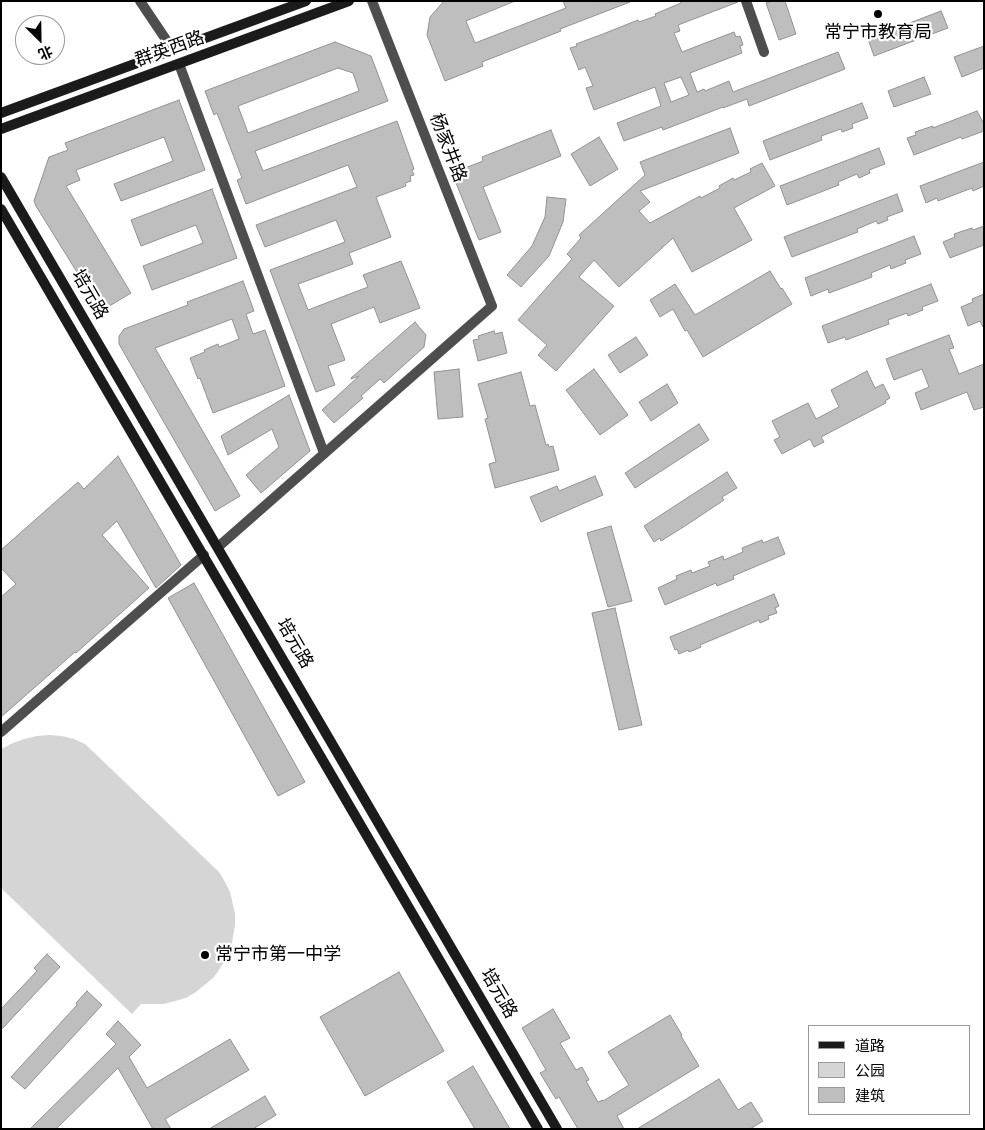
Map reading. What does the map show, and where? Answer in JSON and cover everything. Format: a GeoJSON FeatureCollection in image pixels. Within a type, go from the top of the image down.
{"type":"FeatureCollection","features":[{"type":"Feature","properties":{"kind":"main road","name":"群英西路"},"geometry":{"type":"LineString","coordinates":[[1,113],[306,1]]}},
{"type":"Feature","properties":{"kind":"main road","name":"群英西路"},"geometry":{"type":"LineString","coordinates":[[1,129],[349,1]]}},
{"type":"Feature","properties":{"kind":"main road","name":"培元路"},"geometry":{"type":"LineString","coordinates":[[1,177],[557,1129]]}},
{"type":"Feature","properties":{"kind":"main road","name":"培元路"},"geometry":{"type":"LineString","coordinates":[[1,209],[538,1129]]}},
{"type":"Feature","properties":{"kind":"street"},"geometry":{"type":"LineString","coordinates":[[140,1],[173,50]]}},
{"type":"Feature","properties":{"kind":"street","name":"杨家井路"},"geometry":{"type":"LineString","coordinates":[[324,453],[492,306],[372,1]]}},
{"type":"Feature","properties":{"kind":"street"},"geometry":{"type":"LineString","coordinates":[[746,1],[764,52]]}},
{"type":"Feature","properties":{"kind":"street"},"geometry":{"type":"LineString","coordinates":[[179,64],[324,453],[218,547]]}},
{"type":"Feature","properties":{"kind":"street"},"geometry":{"type":"LineString","coordinates":[[1,732],[204,555]]}},
{"type":"Feature","properties":{"kind":"green space"},"geometry":{"type":"Polygon","coordinates":[[[49,735],[74,739],[85,744],[219,872],[225,882],[230,892],[235,914],[231,948],[227,958],[214,977],[186,998],[164,1004],[141,1004],[132,1014],[1,888],[1,749],[24,739],[49,735]]]}},
{"type":"Feature","properties":{"kind":"building"},"geometry":{"type":"Polygon","coordinates":[[[444,1],[515,1],[466,21],[475,43],[566,8],[563,1],[630,2],[482,62],[483,66],[445,81],[427,35],[430,17],[444,1]]]}},
{"type":"Feature","properties":{"kind":"building"},"geometry":{"type":"Polygon","coordinates":[[[681,1],[738,2],[678,25],[680,31],[674,33],[682,52],[734,32],[736,37],[740,36],[743,45],[740,46],[742,53],[690,73],[697,92],[704,89],[705,91],[729,81],[733,92],[838,52],[845,69],[749,106],[747,99],[663,130],[662,127],[624,141],[617,123],[661,106],[655,87],[594,110],[586,88],[593,86],[585,67],[579,70],[570,48],[638,20],[639,22],[656,16],[655,14],[681,3],[681,1]],[[681,77],[664,83],[671,102],[689,95],[681,77]]]}},
{"type":"Feature","properties":{"kind":"building"},"geometry":{"type":"Polygon","coordinates":[[[785,1],[796,34],[779,40],[766,3],[785,1]]]}},
{"type":"Feature","properties":{"kind":"building"},"geometry":{"type":"Polygon","coordinates":[[[941,11],[948,28],[874,56],[868,39],[941,11]]]}},
{"type":"Feature","properties":{"kind":"building"},"geometry":{"type":"Polygon","coordinates":[[[335,42],[371,56],[388,101],[255,151],[263,171],[397,121],[414,169],[412,170],[414,175],[410,176],[411,181],[405,183],[406,186],[376,197],[391,237],[349,253],[353,264],[298,284],[308,310],[368,287],[363,275],[401,261],[420,308],[380,323],[374,307],[331,324],[345,360],[328,366],[335,385],[316,392],[270,270],[345,242],[336,220],[265,247],[256,225],[357,187],[348,165],[246,204],[237,180],[242,178],[217,113],[214,115],[205,91],[335,42]],[[338,68],[238,106],[248,133],[359,91],[353,73],[338,68]]]}},
{"type":"Feature","properties":{"kind":"building"},"geometry":{"type":"Polygon","coordinates":[[[984,46],[984,68],[962,77],[954,57],[984,46]]]}},
{"type":"Feature","properties":{"kind":"building"},"geometry":{"type":"Polygon","coordinates":[[[924,77],[931,94],[894,107],[888,91],[924,77]]]}},
{"type":"Feature","properties":{"kind":"building"},"geometry":{"type":"Polygon","coordinates":[[[179,100],[205,170],[121,201],[114,184],[173,161],[164,137],[76,170],[80,180],[66,186],[131,293],[101,311],[34,201],[49,157],[68,150],[65,143],[179,100]]]}},
{"type":"Feature","properties":{"kind":"building"},"geometry":{"type":"Polygon","coordinates":[[[862,103],[868,118],[852,124],[853,128],[842,132],[841,129],[821,136],[822,140],[770,160],[763,141],[862,103]]]}},
{"type":"Feature","properties":{"kind":"building"},"geometry":{"type":"Polygon","coordinates":[[[977,111],[984,124],[984,131],[962,139],[961,137],[914,155],[907,138],[916,135],[915,132],[933,126],[933,128],[977,111]]]}},
{"type":"Feature","properties":{"kind":"building"},"geometry":{"type":"Polygon","coordinates":[[[730,128],[739,153],[640,191],[650,202],[639,211],[650,223],[700,196],[701,198],[720,188],[719,186],[733,178],[734,180],[751,172],[750,169],[762,163],[775,186],[734,208],[752,240],[692,272],[673,238],[619,287],[594,260],[579,277],[614,306],[556,371],[538,355],[547,345],[518,320],[572,259],[567,254],[581,238],[579,235],[645,175],[640,162],[730,128]]]}},
{"type":"Feature","properties":{"kind":"building"},"geometry":{"type":"Polygon","coordinates":[[[551,130],[561,156],[483,187],[501,232],[479,240],[452,173],[483,161],[482,157],[551,130]]]}},
{"type":"Feature","properties":{"kind":"building"},"geometry":{"type":"Polygon","coordinates":[[[599,137],[618,169],[590,186],[571,154],[599,137]]]}},
{"type":"Feature","properties":{"kind":"building"},"geometry":{"type":"Polygon","coordinates":[[[879,148],[885,164],[869,170],[870,173],[859,178],[857,174],[838,182],[839,185],[787,205],[780,186],[879,148]]]}},
{"type":"Feature","properties":{"kind":"building"},"geometry":{"type":"Polygon","coordinates":[[[984,162],[984,186],[973,191],[972,188],[938,201],[937,198],[926,203],[920,186],[984,162]]]}},
{"type":"Feature","properties":{"kind":"building"},"geometry":{"type":"Polygon","coordinates":[[[212,189],[237,258],[152,290],[143,266],[203,243],[196,225],[141,246],[131,220],[212,189]]]}},
{"type":"Feature","properties":{"kind":"building"},"geometry":{"type":"Polygon","coordinates":[[[897,194],[903,211],[887,217],[888,220],[878,224],[876,221],[857,229],[858,232],[792,257],[784,237],[897,194]]]}},
{"type":"Feature","properties":{"kind":"building"},"geometry":{"type":"Polygon","coordinates":[[[547,197],[566,199],[563,222],[549,256],[521,287],[507,275],[532,246],[545,217],[547,197]]]}},
{"type":"Feature","properties":{"kind":"building"},"geometry":{"type":"Polygon","coordinates":[[[984,226],[984,245],[950,258],[943,242],[955,237],[954,234],[984,226]]]}},
{"type":"Feature","properties":{"kind":"building"},"geometry":{"type":"Polygon","coordinates":[[[914,236],[921,254],[905,260],[906,263],[891,269],[890,265],[871,273],[872,277],[829,293],[828,289],[811,296],[805,278],[914,236]]]}},
{"type":"Feature","properties":{"kind":"building"},"geometry":{"type":"Polygon","coordinates":[[[770,271],[792,304],[703,357],[673,309],[660,317],[650,300],[675,284],[695,315],[770,271]]]}},
{"type":"Feature","properties":{"kind":"building"},"geometry":{"type":"Polygon","coordinates":[[[243,281],[254,311],[246,314],[253,334],[265,330],[285,386],[213,413],[200,378],[198,379],[190,358],[218,344],[219,347],[239,339],[232,319],[155,348],[240,496],[215,511],[119,344],[119,336],[124,329],[188,305],[187,302],[243,281]]]}},
{"type":"Feature","properties":{"kind":"building"},"geometry":{"type":"Polygon","coordinates":[[[931,284],[938,301],[922,307],[923,310],[908,316],[907,313],[888,320],[889,324],[846,340],[845,337],[828,343],[822,326],[931,284]]]}},
{"type":"Feature","properties":{"kind":"building"},"geometry":{"type":"Polygon","coordinates":[[[984,294],[984,327],[980,321],[968,326],[961,307],[973,302],[972,299],[984,294]]]}},
{"type":"Feature","properties":{"kind":"building"},"geometry":{"type":"Polygon","coordinates":[[[415,322],[426,335],[424,347],[384,383],[380,379],[361,396],[363,398],[334,423],[322,410],[359,376],[351,378],[415,322]]]}},
{"type":"Feature","properties":{"kind":"building"},"geometry":{"type":"Polygon","coordinates":[[[494,331],[495,334],[502,332],[507,353],[478,361],[473,340],[479,339],[478,336],[494,331]]]}},
{"type":"Feature","properties":{"kind":"building"},"geometry":{"type":"Polygon","coordinates":[[[949,335],[954,348],[949,349],[959,374],[984,364],[984,407],[974,410],[967,392],[921,410],[915,393],[929,387],[922,369],[894,380],[886,359],[949,335]]]}},
{"type":"Feature","properties":{"kind":"building"},"geometry":{"type":"Polygon","coordinates":[[[636,337],[648,355],[620,373],[608,355],[636,337]]]}},
{"type":"Feature","properties":{"kind":"building"},"geometry":{"type":"Polygon","coordinates":[[[459,369],[463,417],[438,419],[434,372],[459,369]]]}},
{"type":"Feature","properties":{"kind":"building"},"geometry":{"type":"Polygon","coordinates":[[[594,369],[628,415],[600,435],[566,390],[594,369]]]}},
{"type":"Feature","properties":{"kind":"building"},"geometry":{"type":"Polygon","coordinates":[[[867,371],[875,388],[883,384],[890,398],[885,401],[886,403],[821,437],[824,442],[814,447],[810,439],[782,454],[774,440],[780,437],[772,421],[808,403],[816,419],[839,407],[831,390],[867,371]]]}},
{"type":"Feature","properties":{"kind":"building"},"geometry":{"type":"Polygon","coordinates":[[[521,372],[530,406],[535,405],[546,445],[548,444],[549,447],[553,446],[559,470],[495,488],[489,464],[496,462],[485,419],[488,418],[478,384],[521,372]]]}},
{"type":"Feature","properties":{"kind":"building"},"geometry":{"type":"Polygon","coordinates":[[[667,384],[678,403],[651,421],[639,402],[667,384]]]}},
{"type":"Feature","properties":{"kind":"building"},"geometry":{"type":"Polygon","coordinates":[[[289,395],[310,451],[261,493],[246,475],[279,447],[272,429],[228,455],[221,436],[289,395]]]}},
{"type":"Feature","properties":{"kind":"building"},"geometry":{"type":"Polygon","coordinates":[[[699,424],[709,440],[635,488],[625,473],[699,424]]]}},
{"type":"Feature","properties":{"kind":"building"},"geometry":{"type":"Polygon","coordinates":[[[118,456],[181,565],[156,588],[117,521],[102,535],[149,588],[1,717],[1,597],[16,584],[1,568],[1,550],[78,482],[84,489],[118,456]]]}},
{"type":"Feature","properties":{"kind":"building"},"geometry":{"type":"Polygon","coordinates":[[[727,472],[737,488],[722,497],[724,500],[685,526],[661,541],[660,538],[654,542],[644,526],[727,472]]]}},
{"type":"Feature","properties":{"kind":"building"},"geometry":{"type":"Polygon","coordinates":[[[595,476],[603,495],[541,522],[530,497],[557,486],[559,491],[595,476]]]}},
{"type":"Feature","properties":{"kind":"building"},"geometry":{"type":"Polygon","coordinates":[[[611,526],[632,601],[608,607],[587,533],[611,526]]]}},
{"type":"Feature","properties":{"kind":"building"},"geometry":{"type":"Polygon","coordinates":[[[778,537],[785,554],[733,576],[734,579],[717,586],[716,583],[665,605],[658,588],[677,579],[676,576],[691,570],[692,573],[710,566],[708,562],[723,556],[724,560],[743,552],[742,548],[762,540],[763,543],[778,537]]]}},
{"type":"Feature","properties":{"kind":"building"},"geometry":{"type":"Polygon","coordinates":[[[194,583],[305,782],[278,796],[168,598],[194,583]]]}},
{"type":"Feature","properties":{"kind":"building"},"geometry":{"type":"Polygon","coordinates":[[[774,594],[779,606],[775,608],[777,613],[768,616],[769,619],[760,623],[759,620],[700,645],[701,647],[689,652],[688,650],[679,654],[677,649],[675,650],[670,637],[774,594]]]}},
{"type":"Feature","properties":{"kind":"building"},"geometry":{"type":"Polygon","coordinates":[[[615,608],[642,725],[619,730],[592,613],[615,608]]]}},
{"type":"Feature","properties":{"kind":"building"},"geometry":{"type":"Polygon","coordinates":[[[47,954],[60,967],[1,1030],[1,1009],[37,971],[34,968],[47,954]]]}},
{"type":"Feature","properties":{"kind":"building"},"geometry":{"type":"Polygon","coordinates":[[[399,972],[444,1051],[365,1096],[320,1017],[399,972]]]}},
{"type":"Feature","properties":{"kind":"building"},"geometry":{"type":"Polygon","coordinates":[[[87,991],[102,1005],[25,1089],[11,1077],[77,1005],[76,1003],[87,991]]]}},
{"type":"Feature","properties":{"kind":"building"},"geometry":{"type":"Polygon","coordinates":[[[553,1009],[570,1038],[560,1043],[576,1070],[582,1067],[589,1080],[586,1081],[598,1102],[603,1101],[629,1085],[608,1052],[670,1015],[699,1066],[617,1116],[624,1129],[578,1129],[559,1097],[556,1099],[540,1073],[546,1070],[522,1028],[553,1009]]]}},
{"type":"Feature","properties":{"kind":"building"},"geometry":{"type":"Polygon","coordinates":[[[118,1021],[141,1045],[129,1057],[147,1088],[230,1039],[249,1070],[165,1119],[171,1129],[153,1129],[118,1068],[56,1129],[30,1129],[116,1044],[106,1034],[118,1021]]]}},
{"type":"Feature","properties":{"kind":"building"},"geometry":{"type":"Polygon","coordinates":[[[473,1066],[510,1129],[475,1129],[447,1082],[473,1066]]]}},
{"type":"Feature","properties":{"kind":"building"},"geometry":{"type":"Polygon","coordinates":[[[719,1079],[738,1110],[751,1102],[763,1121],[750,1129],[637,1129],[719,1079]]]}},
{"type":"Feature","properties":{"kind":"building"},"geometry":{"type":"Polygon","coordinates":[[[265,1096],[276,1115],[253,1129],[209,1129],[265,1096]]]}},
{"type":"Feature","properties":{"kind":"place","name":"常宁市教育局"},"geometry":{"type":"Point","coordinates":[878,14]}},
{"type":"Feature","properties":{"kind":"place","name":"常宁市第一中学"},"geometry":{"type":"Point","coordinates":[205,955]}}]}
